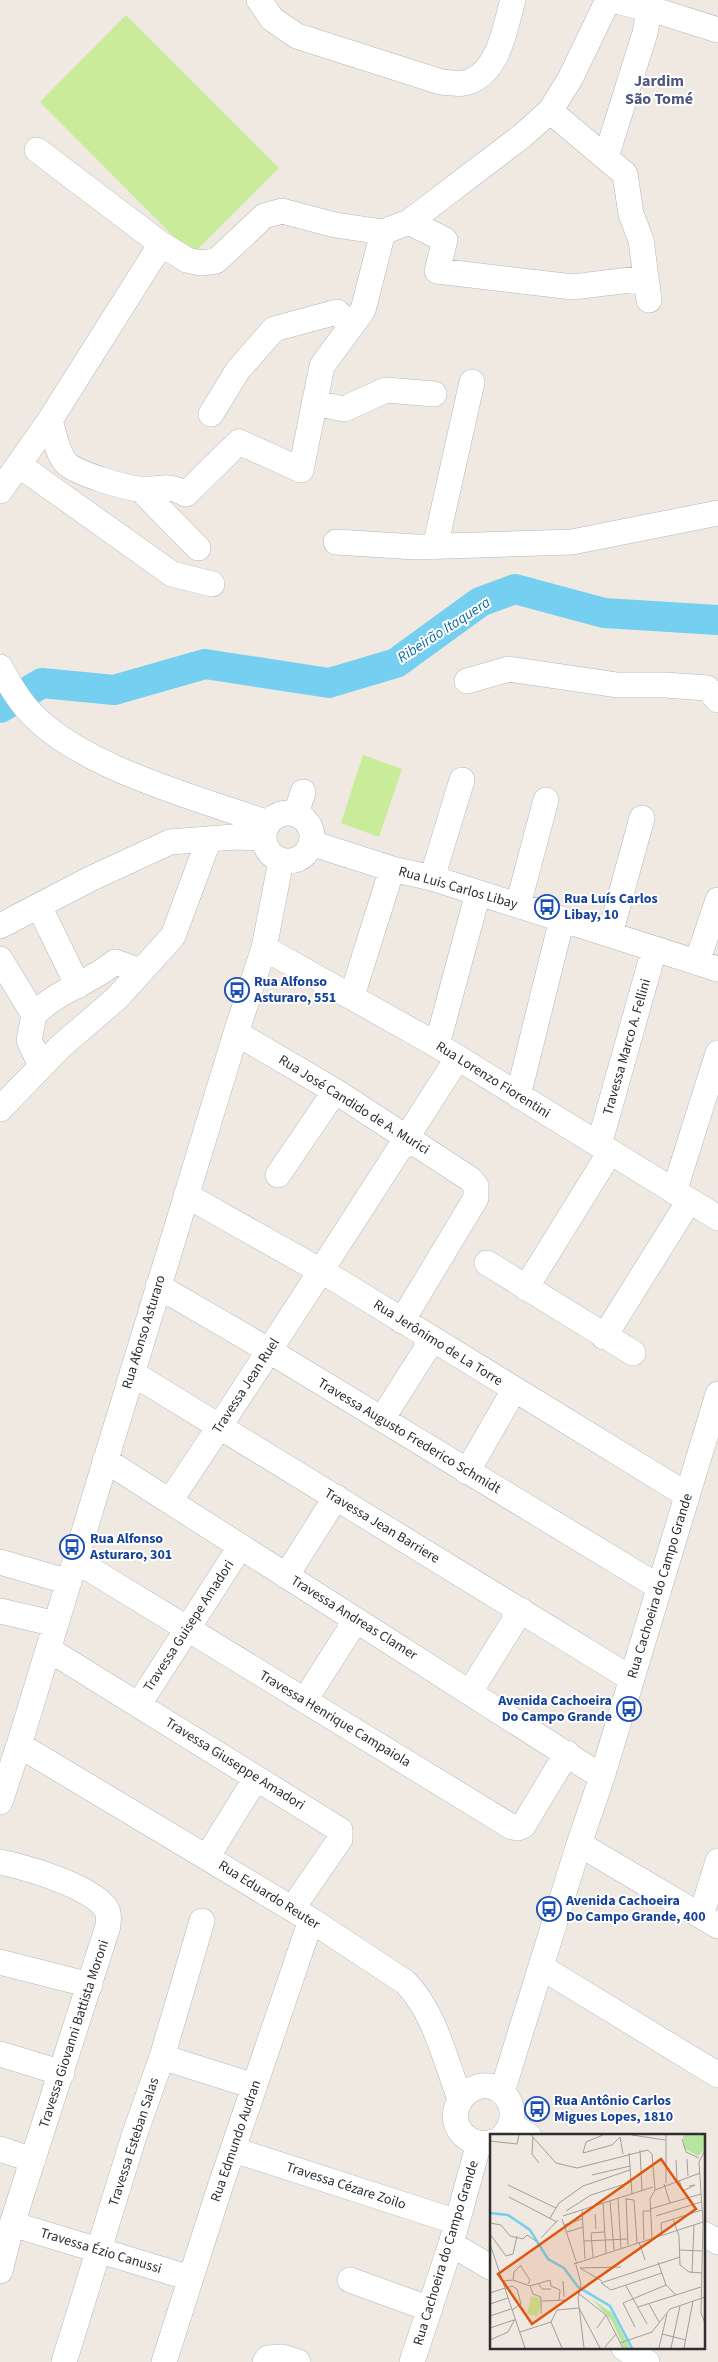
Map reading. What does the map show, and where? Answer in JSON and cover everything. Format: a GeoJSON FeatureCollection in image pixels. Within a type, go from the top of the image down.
{"type":"FeatureCollection","features":[{"type":"Feature","properties":{"kind":"street"},"geometry":{"type":"LineString","coordinates":[[259,0],[272,19],[297,36],[441,82],[458,84],[472,81],[495,58],[513,0]]}},
{"type":"Feature","properties":{"kind":"street"},"geometry":{"type":"LineString","coordinates":[[37,150],[161,244],[187,260],[201,263],[216,261],[264,216],[282,211],[335,225],[383,232],[409,222],[522,136],[550,111],[570,79],[608,0]]}},
{"type":"Feature","properties":{"kind":"street"},"geometry":{"type":"LineString","coordinates":[[612,0],[660,7],[718,30]]}},
{"type":"Feature","properties":{"kind":"street"},"geometry":{"type":"LineString","coordinates":[[606,157],[645,33],[660,7]]}},
{"type":"Feature","properties":{"kind":"street"},"geometry":{"type":"LineString","coordinates":[[409,222],[445,240],[436,270],[573,286],[647,289],[641,240],[631,214],[626,174],[550,111]]}},
{"type":"Feature","properties":{"kind":"street"},"geometry":{"type":"LineString","coordinates":[[50,420],[62,458],[67,465],[86,475],[140,489],[173,486],[186,494],[239,442],[301,470],[322,366],[363,310],[383,232]]}},
{"type":"Feature","properties":{"kind":"street"},"geometry":{"type":"LineString","coordinates":[[0,491],[50,420],[161,244]]}},
{"type":"Feature","properties":{"kind":"street"},"geometry":{"type":"LineString","coordinates":[[211,414],[238,370],[274,329],[337,312],[351,326]]}},
{"type":"Feature","properties":{"kind":"street"},"geometry":{"type":"LineString","coordinates":[[436,547],[472,382]]}},
{"type":"Feature","properties":{"kind":"street"},"geometry":{"type":"LineString","coordinates":[[314,403],[344,409],[386,390],[434,394]]}},
{"type":"Feature","properties":{"kind":"street"},"geometry":{"type":"LineString","coordinates":[[19,464],[172,574],[212,584]]}},
{"type":"Feature","properties":{"kind":"street"},"geometry":{"type":"LineString","coordinates":[[140,489],[198,548]]}},
{"type":"Feature","properties":{"kind":"street"},"geometry":{"type":"LineString","coordinates":[[336,542],[436,547],[572,542],[718,513]]}},
{"type":"Feature","properties":{"kind":"street"},"geometry":{"type":"LineString","coordinates":[[0,667],[29,712],[60,739],[105,764],[265,831]]}},
{"type":"Feature","properties":{"kind":"street"},"geometry":{"type":"LineString","coordinates":[[467,681],[509,669],[617,685],[665,684],[706,688],[718,700]]}},
{"type":"Feature","properties":{"kind":"street"},"geometry":{"type":"LineString","coordinates":[[432,878],[462,780]]}},
{"type":"Feature","properties":{"kind":"street"},"geometry":{"type":"LineString","coordinates":[[518,906],[546,800]]}},
{"type":"Feature","properties":{"kind":"street"},"geometry":{"type":"LineString","coordinates":[[0,926],[170,842],[209,839],[265,831],[280,814],[299,803],[309,826],[311,843],[303,856],[289,862],[281,861],[268,852],[265,831]]}},
{"type":"Feature","properties":{"kind":"street"},"geometry":{"type":"LineString","coordinates":[[610,934],[642,818]]}},
{"type":"Feature","properties":{"kind":"street"},"geometry":{"type":"LineString","coordinates":[[0,1109],[62,1046],[117,998],[173,936],[209,839]]}},
{"type":"Feature","properties":{"kind":"street","name":"Rua Luis Carlos Libay"},"geometry":{"type":"LineString","coordinates":[[311,843],[392,869],[432,878],[707,966]]}},
{"type":"Feature","properties":{"kind":"street","name":"Rua Afonso Asturaro"},"geometry":{"type":"LineString","coordinates":[[0,1802],[236,1033],[264,948],[281,861]]}},
{"type":"Feature","properties":{"kind":"street"},"geometry":{"type":"LineString","coordinates":[[352,996],[392,869]]}},
{"type":"Feature","properties":{"kind":"street","name":"Travessa Jean Ruel"},"geometry":{"type":"LineString","coordinates":[[170,1501],[220,1427],[268,1350],[322,1272],[407,1136],[447,1052],[478,893]]}},
{"type":"Feature","properties":{"kind":"street"},"geometry":{"type":"LineString","coordinates":[[707,966],[718,900]]}},
{"type":"Feature","properties":{"kind":"street"},"geometry":{"type":"LineString","coordinates":[[39,906],[78,986]]}},
{"type":"Feature","properties":{"kind":"street"},"geometry":{"type":"LineString","coordinates":[[518,1096],[562,919]]}},
{"type":"Feature","properties":{"kind":"street","name":"Rua Lorenzo Fiorentini"},"geometry":{"type":"LineString","coordinates":[[264,948],[352,996],[447,1052],[718,1218]]}},
{"type":"Feature","properties":{"kind":"street","name":"Travessa Marco A. Fellini"},"geometry":{"type":"LineString","coordinates":[[526,1288],[604,1148],[654,950]]}},
{"type":"Feature","properties":{"kind":"street"},"geometry":{"type":"LineString","coordinates":[[0,959],[34,1015]]}},
{"type":"Feature","properties":{"kind":"street"},"geometry":{"type":"LineString","coordinates":[[41,1066],[29,1040],[34,1015],[45,1003],[102,974],[116,962],[141,971]]}},
{"type":"Feature","properties":{"kind":"street","name":"Rua José Candido de A. Murici"},"geometry":{"type":"LineString","coordinates":[[236,1033],[407,1136],[470,1179],[476,1186],[476,1198],[402,1321]]}},
{"type":"Feature","properties":{"kind":"street"},"geometry":{"type":"LineString","coordinates":[[604,1337],[682,1197],[718,1053]]}},
{"type":"Feature","properties":{"kind":"street"},"geometry":{"type":"LineString","coordinates":[[278,1175],[335,1091]]}},
{"type":"Feature","properties":{"kind":"street","name":"Rua Jerônimo de La Torre"},"geometry":{"type":"LineString","coordinates":[[186,1195],[322,1272],[687,1495]]}},
{"type":"Feature","properties":{"kind":"street"},"geometry":{"type":"LineString","coordinates":[[487,1263],[604,1337],[633,1353]]}},
{"type":"Feature","properties":{"kind":"street","name":"Travessa Augusto Frederico Schmidt"},"geometry":{"type":"LineString","coordinates":[[158,1286],[268,1350],[659,1587]]}},
{"type":"Feature","properties":{"kind":"street"},"geometry":{"type":"LineString","coordinates":[[382,1419],[432,1340]]}},
{"type":"Feature","properties":{"kind":"street","name":"Travessa Jean Barriere"},"geometry":{"type":"LineString","coordinates":[[132,1373],[632,1678]]}},
{"type":"Feature","properties":{"kind":"street"},"geometry":{"type":"LineString","coordinates":[[467,1472],[514,1390]]}},
{"type":"Feature","properties":{"kind":"street","name":"Rua Cachoeira do Campo Grande"},"geometry":{"type":"LineString","coordinates":[[502,2092],[578,1844],[602,1777],[718,1394]]}},
{"type":"Feature","properties":{"kind":"street","name":"Travessa Andreas Clamer"},"geometry":{"type":"LineString","coordinates":[[105,1460],[602,1777]]}},
{"type":"Feature","properties":{"kind":"street"},"geometry":{"type":"LineString","coordinates":[[286,1576],[336,1497]]}},
{"type":"Feature","properties":{"kind":"street","name":"Travessa Guisepe Amadori"},"geometry":{"type":"LineString","coordinates":[[139,1704],[240,1547]]}},
{"type":"Feature","properties":{"kind":"street","name":"Travessa Henrique Campaiola"},"geometry":{"type":"LineString","coordinates":[[0,1562],[72,1571],[186,1629],[504,1823],[518,1828],[523,1826],[567,1753]]}},
{"type":"Feature","properties":{"kind":"street"},"geometry":{"type":"LineString","coordinates":[[470,1692],[521,1610]]}},
{"type":"Feature","properties":{"kind":"street"},"geometry":{"type":"LineString","coordinates":[[0,1611],[56,1624]]}},
{"type":"Feature","properties":{"kind":"street"},"geometry":{"type":"LineString","coordinates":[[305,1700],[356,1620]]}},
{"type":"Feature","properties":{"kind":"street","name":"Travessa Giuseppe Amadori"},"geometry":{"type":"LineString","coordinates":[[48,1649],[335,1825],[341,1835],[301,1914]]}},
{"type":"Feature","properties":{"kind":"street","name":"Rua Eduardo Reuter"},"geometry":{"type":"LineString","coordinates":[[19,1745],[301,1914],[405,1982],[418,1996],[429,2016],[460,2099]]}},
{"type":"Feature","properties":{"kind":"street"},"geometry":{"type":"LineString","coordinates":[[208,1857],[256,1778]]}},
{"type":"Feature","properties":{"kind":"street"},"geometry":{"type":"LineString","coordinates":[[578,1844],[709,1921],[718,1860]]}},
{"type":"Feature","properties":{"kind":"street","name":"Travessa Giovanni Battista Moroni"},"geometry":{"type":"LineString","coordinates":[[0,1862],[67,1883],[106,1908],[109,1915],[108,1926],[90,1985],[2,2255]]}},
{"type":"Feature","properties":{"kind":"street","name":"Rua Edmundo Audran"},"geometry":{"type":"LineString","coordinates":[[164,2362],[254,2086],[301,1914]]}},
{"type":"Feature","properties":{"kind":"street","name":"Travessa Esteban Salas"},"geometry":{"type":"LineString","coordinates":[[64,2362],[100,2251],[134,2136],[162,2057],[202,1921]]}},
{"type":"Feature","properties":{"kind":"street"},"geometry":{"type":"LineString","coordinates":[[0,1962],[90,1985]]}},
{"type":"Feature","properties":{"kind":"street"},"geometry":{"type":"LineString","coordinates":[[541,1967],[718,2074]]}},
{"type":"Feature","properties":{"kind":"street"},"geometry":{"type":"LineString","coordinates":[[0,2054],[62,2073]]}},
{"type":"Feature","properties":{"kind":"street"},"geometry":{"type":"LineString","coordinates":[[162,2057],[254,2086]]}},
{"type":"Feature","properties":{"kind":"street"},"geometry":{"type":"LineString","coordinates":[[460,2099],[468,2091],[476,2087],[494,2088],[502,2092],[512,2107],[514,2132]]}},
{"type":"Feature","properties":{"kind":"street","name":"Rua Cachoeira do Campo Grande"},"geometry":{"type":"LineString","coordinates":[[412,2362],[485,2143],[469,2140],[462,2134],[454,2116],[460,2099]]}},
{"type":"Feature","properties":{"kind":"street"},"geometry":{"type":"LineString","coordinates":[[0,2150],[32,2160]]}},
{"type":"Feature","properties":{"kind":"street","name":"Travessa Cézare Zoilo"},"geometry":{"type":"LineString","coordinates":[[234,2150],[454,2233],[490,2266]]}},
{"type":"Feature","properties":{"kind":"street","name":"Travessa Ézio Canussi"},"geometry":{"type":"LineString","coordinates":[[12,2224],[190,2278]]}},
{"type":"Feature","properties":{"kind":"street"},"geometry":{"type":"LineString","coordinates":[[706,2235],[718,2242]]}},
{"type":"Feature","properties":{"kind":"street"},"geometry":{"type":"LineString","coordinates":[[350,2280],[430,2309]]}},
{"type":"Feature","properties":{"kind":"street"},"geometry":{"type":"LineString","coordinates":[[627,2350],[647,2362]]}},
{"type":"Feature","properties":{"kind":"street"},"geometry":{"type":"LineString","coordinates":[[265,2362],[268,2358],[282,2357],[298,2362]]}},
{"type":"Feature","properties":{"kind":"green space"},"geometry":{"type":"Polygon","coordinates":[[[126,15],[279,168],[192,255],[40,102],[126,15]]]}},
{"type":"Feature","properties":{"kind":"green space"},"geometry":{"type":"Polygon","coordinates":[[[363,755],[402,769],[379,837],[341,823],[363,755]]]}},
{"type":"Feature","properties":{"kind":"waterway","name":"Ribeirão Itaquera"},"geometry":{"type":"LineString","coordinates":[[0,708],[42,683],[114,690],[205,664],[329,683],[396,663],[480,602],[515,589],[604,613],[718,620]]}},
{"type":"Feature","properties":{"kind":"place","name":"Rua Luís Carlos Libay, 10"},"geometry":{"type":"Point","coordinates":[547,907]}},
{"type":"Feature","properties":{"kind":"place","name":"Rua Alfonso Asturaro, 551"},"geometry":{"type":"Point","coordinates":[237,990]}},
{"type":"Feature","properties":{"kind":"place","name":"Rua Alfonso Asturaro, 301"},"geometry":{"type":"Point","coordinates":[72,1547]}},
{"type":"Feature","properties":{"kind":"place","name":"Avenida Cachoeira Do Campo Grande"},"geometry":{"type":"Point","coordinates":[629,1709]}},
{"type":"Feature","properties":{"kind":"place","name":"Avenida Cachoeira Do Campo Grande, 400"},"geometry":{"type":"Point","coordinates":[549,1909]}},
{"type":"Feature","properties":{"kind":"place","name":"Rua Antônio Carlos Migues Lopes, 1810"},"geometry":{"type":"Point","coordinates":[537,2109]}},
{"type":"Feature","properties":{"kind":"district","name":"Jardim São Tomé"},"geometry":{"type":"Point","coordinates":[659,90]}}]}
